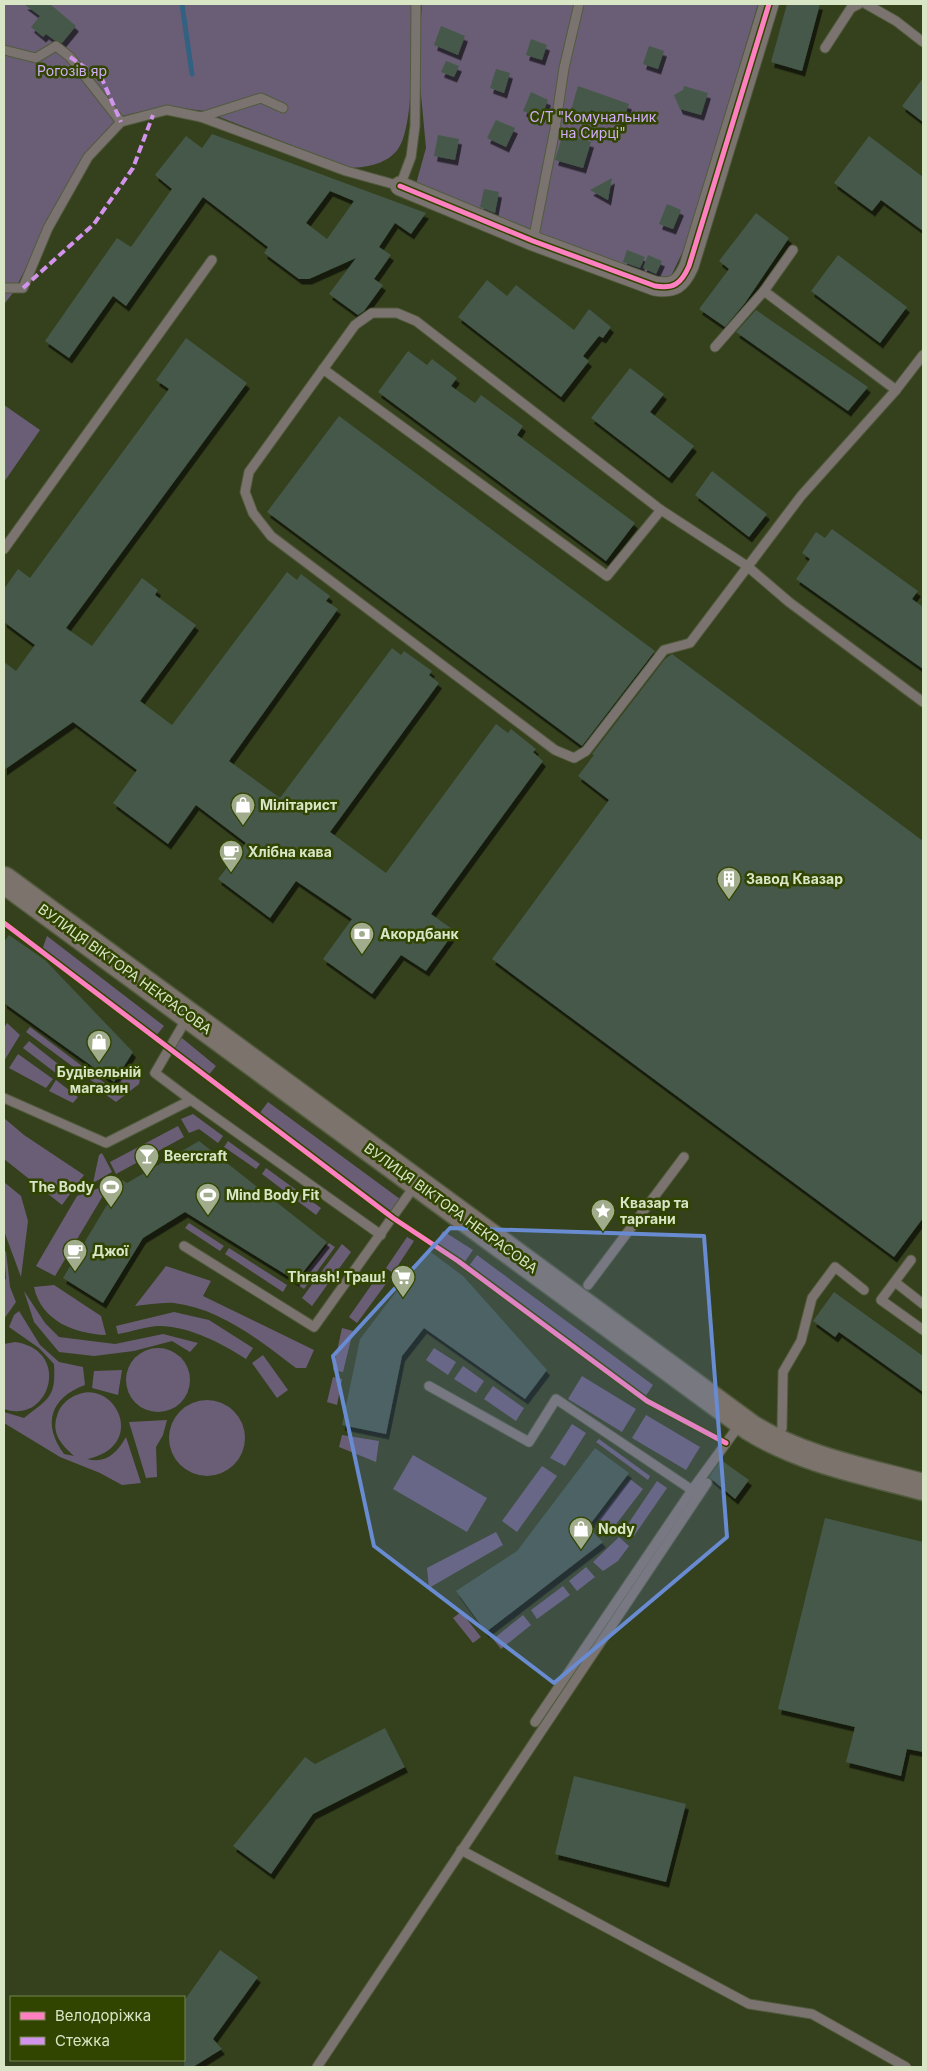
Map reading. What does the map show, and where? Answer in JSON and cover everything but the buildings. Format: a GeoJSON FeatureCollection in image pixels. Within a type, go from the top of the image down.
{"type":"FeatureCollection","features":[{"type":"Feature","properties":{"kind":"main road","name":"ВУЛИЦЯ ВІКТОРА НЕКРАСОВА"},"geometry":{"type":"LineString","coordinates":[[4,880],[742,1422],[775,1443],[799,1454],[923,1487]]}},
{"type":"Feature","properties":{"kind":"street"},"geometry":{"type":"LineString","coordinates":[[400,186],[533,241],[655,286],[667,288],[676,285],[683,278],[689,266],[770,4]]}},
{"type":"Feature","properties":{"kind":"lane"},"geometry":{"type":"LineString","coordinates":[[4,288],[23,288],[48,228],[88,157],[121,122],[167,110],[201,117],[346,171],[400,186],[411,158],[415,126],[416,4]]}},
{"type":"Feature","properties":{"kind":"lane"},"geometry":{"type":"LineString","coordinates":[[533,241],[555,129],[564,68],[579,4]]}},
{"type":"Feature","properties":{"kind":"lane"},"geometry":{"type":"LineString","coordinates":[[825,48],[851,8],[859,4]]}},
{"type":"Feature","properties":{"kind":"lane"},"geometry":{"type":"LineString","coordinates":[[866,4],[896,21],[923,42]]}},
{"type":"Feature","properties":{"kind":"lane"},"geometry":{"type":"LineString","coordinates":[[4,50],[36,58],[56,46],[70,57],[121,122]]}},
{"type":"Feature","properties":{"kind":"lane"},"geometry":{"type":"LineString","coordinates":[[201,117],[260,98],[282,108]]}},
{"type":"Feature","properties":{"kind":"lane"},"geometry":{"type":"LineString","coordinates":[[715,347],[764,291],[793,250]]}},
{"type":"Feature","properties":{"kind":"lane"},"geometry":{"type":"LineString","coordinates":[[4,549],[212,260]]}},
{"type":"Feature","properties":{"kind":"lane"},"geometry":{"type":"LineString","coordinates":[[764,291],[896,390]]}},
{"type":"Feature","properties":{"kind":"lane"},"geometry":{"type":"LineString","coordinates":[[923,355],[896,390],[801,496],[747,566],[690,643],[664,650],[586,751],[574,758],[554,750],[271,536],[253,513],[245,492],[249,472],[355,325],[372,313],[397,313],[416,321],[661,510],[747,566],[788,602],[923,702]]}},
{"type":"Feature","properties":{"kind":"lane"},"geometry":{"type":"LineString","coordinates":[[323,369],[607,576],[661,510]]}},
{"type":"Feature","properties":{"kind":"lane"},"geometry":{"type":"LineString","coordinates":[[188,1016],[155,1073],[381,1234]]}},
{"type":"Feature","properties":{"kind":"lane"},"geometry":{"type":"LineString","coordinates":[[4,1098],[106,1142],[191,1100]]}},
{"type":"Feature","properties":{"kind":"lane"},"geometry":{"type":"LineString","coordinates":[[588,1285],[684,1157]]}},
{"type":"Feature","properties":{"kind":"lane"},"geometry":{"type":"LineString","coordinates":[[184,1246],[314,1327],[416,1184]]}},
{"type":"Feature","properties":{"kind":"lane"},"geometry":{"type":"LineString","coordinates":[[911,1260],[881,1300],[923,1330]]}},
{"type":"Feature","properties":{"kind":"lane"},"geometry":{"type":"LineString","coordinates":[[775,1443],[782,1428],[783,1372],[801,1341],[812,1298],[835,1268],[864,1290]]}},
{"type":"Feature","properties":{"kind":"lane"},"geometry":{"type":"LineString","coordinates":[[895,1282],[923,1304]]}},
{"type":"Feature","properties":{"kind":"lane"},"geometry":{"type":"LineString","coordinates":[[429,1386],[529,1442],[556,1399],[692,1490]]}},
{"type":"Feature","properties":{"kind":"lane"},"geometry":{"type":"LineString","coordinates":[[535,1722],[692,1490],[742,1422]]}},
{"type":"Feature","properties":{"kind":"lane"},"geometry":{"type":"LineString","coordinates":[[317,2067],[707,1483]]}},
{"type":"Feature","properties":{"kind":"lane"},"geometry":{"type":"LineString","coordinates":[[461,1850],[749,2004],[812,2014],[906,2067]]}},
{"type":"Feature","properties":{"kind":"highlighted area"},"geometry":{"type":"Polygon","coordinates":[[[450,1228],[704,1236],[727,1537],[554,1683],[374,1546],[333,1356],[450,1228]]]}},
{"type":"Feature","properties":{"kind":"green space","name":"Рогозів яр"},"geometry":{"type":"Polygon","coordinates":[[[4,4],[412,4],[410,101],[403,137],[394,154],[383,161],[370,166],[350,168],[204,111],[166,106],[122,116],[84,156],[13,293],[4,304],[4,4]]]}},
{"type":"Feature","properties":{"kind":"green space","name":"С/Т \"Комунальник на Сирці\""},"geometry":{"type":"Polygon","coordinates":[[[422,4],[758,4],[687,243],[670,278],[655,280],[469,208],[416,184],[426,148],[418,63],[422,4]]]}},
{"type":"Feature","properties":{"kind":"green space"},"geometry":{"type":"Polygon","coordinates":[[[4,405],[40,430],[4,482],[4,405]]]}},
{"type":"Feature","properties":{"kind":"green space"},"geometry":{"type":"Polygon","coordinates":[[[47,936],[164,1026],[155,1037],[42,950],[47,936]]]}},
{"type":"Feature","properties":{"kind":"green space"},"geometry":{"type":"Polygon","coordinates":[[[7,1023],[20,1035],[4,1061],[4,1028],[7,1023]]]}},
{"type":"Feature","properties":{"kind":"green space"},"geometry":{"type":"Polygon","coordinates":[[[30,1027],[106,1084],[103,1089],[26,1032],[30,1027]]]}},
{"type":"Feature","properties":{"kind":"green space"},"geometry":{"type":"Polygon","coordinates":[[[182,1038],[216,1066],[208,1076],[174,1048],[182,1038]]]}},
{"type":"Feature","properties":{"kind":"green space"},"geometry":{"type":"Polygon","coordinates":[[[29,1041],[62,1067],[57,1074],[23,1048],[29,1041]]]}},
{"type":"Feature","properties":{"kind":"green space"},"geometry":{"type":"Polygon","coordinates":[[[18,1054],[53,1079],[46,1088],[9,1068],[18,1054]]]}},
{"type":"Feature","properties":{"kind":"green space"},"geometry":{"type":"Polygon","coordinates":[[[136,1063],[142,1070],[139,1084],[116,1102],[106,1095],[136,1063]]]}},
{"type":"Feature","properties":{"kind":"green space"},"geometry":{"type":"Polygon","coordinates":[[[56,1080],[78,1097],[73,1103],[49,1091],[56,1080]]]}},
{"type":"Feature","properties":{"kind":"green space"},"geometry":{"type":"Polygon","coordinates":[[[268,1102],[400,1199],[391,1211],[259,1114],[268,1102]]]}},
{"type":"Feature","properties":{"kind":"green space"},"geometry":{"type":"Polygon","coordinates":[[[193,1114],[223,1136],[218,1143],[199,1129],[189,1133],[181,1119],[193,1114]]]}},
{"type":"Feature","properties":{"kind":"green space"},"geometry":{"type":"Polygon","coordinates":[[[4,1118],[24,1135],[84,1175],[62,1205],[4,1159],[4,1118]]]}},
{"type":"Feature","properties":{"kind":"green space"},"geometry":{"type":"Polygon","coordinates":[[[178,1126],[184,1137],[116,1174],[110,1162],[178,1126]]]}},
{"type":"Feature","properties":{"kind":"green space"},"geometry":{"type":"Polygon","coordinates":[[[228,1141],[260,1164],[256,1169],[224,1147],[228,1141]]]}},
{"type":"Feature","properties":{"kind":"green space"},"geometry":{"type":"Polygon","coordinates":[[[102,1153],[112,1172],[93,1183],[99,1155],[102,1153]]]}},
{"type":"Feature","properties":{"kind":"green space"},"geometry":{"type":"Polygon","coordinates":[[[266,1168],[321,1208],[316,1215],[262,1174],[266,1168]]]}},
{"type":"Feature","properties":{"kind":"green space"},"geometry":{"type":"Polygon","coordinates":[[[4,1182],[21,1196],[28,1221],[21,1277],[4,1231],[4,1182]]]}},
{"type":"Feature","properties":{"kind":"green space"},"geometry":{"type":"Polygon","coordinates":[[[110,1184],[55,1276],[36,1266],[77,1196],[110,1184]]]}},
{"type":"Feature","properties":{"kind":"green space"},"geometry":{"type":"Polygon","coordinates":[[[189,1223],[224,1246],[220,1251],[185,1228],[189,1223]]]}},
{"type":"Feature","properties":{"kind":"green space"},"geometry":{"type":"Polygon","coordinates":[[[443,1231],[473,1250],[464,1263],[435,1244],[443,1231]]]}},
{"type":"Feature","properties":{"kind":"green space"},"geometry":{"type":"Polygon","coordinates":[[[407,1237],[414,1241],[393,1273],[386,1268],[407,1237]]]}},
{"type":"Feature","properties":{"kind":"green space"},"geometry":{"type":"Polygon","coordinates":[[[329,1243],[335,1247],[304,1289],[297,1284],[329,1243]]]}},
{"type":"Feature","properties":{"kind":"green space"},"geometry":{"type":"Polygon","coordinates":[[[342,1244],[351,1252],[312,1306],[302,1298],[342,1244]]]}},
{"type":"Feature","properties":{"kind":"green space"},"geometry":{"type":"Polygon","coordinates":[[[229,1248],[287,1285],[283,1292],[225,1254],[229,1248]]]}},
{"type":"Feature","properties":{"kind":"green space"},"geometry":{"type":"Polygon","coordinates":[[[6,1251],[10,1287],[16,1302],[4,1319],[4,1283],[6,1278],[4,1252],[6,1251]]]}},
{"type":"Feature","properties":{"kind":"green space"},"geometry":{"type":"Polygon","coordinates":[[[477,1255],[653,1385],[645,1397],[469,1266],[477,1255]]]}},
{"type":"Feature","properties":{"kind":"green space"},"geometry":{"type":"Polygon","coordinates":[[[166,1266],[211,1281],[203,1296],[314,1350],[306,1368],[296,1368],[239,1327],[208,1312],[174,1303],[135,1306],[166,1266]]]}},
{"type":"Feature","properties":{"kind":"green space"},"geometry":{"type":"Polygon","coordinates":[[[379,1274],[388,1281],[357,1323],[349,1317],[379,1274]]]}},
{"type":"Feature","properties":{"kind":"green space"},"geometry":{"type":"Polygon","coordinates":[[[54,1285],[101,1316],[106,1335],[83,1332],[71,1328],[52,1317],[38,1299],[34,1287],[54,1285]]]}},
{"type":"Feature","properties":{"kind":"green space"},"geometry":{"type":"Polygon","coordinates":[[[24,1291],[45,1323],[59,1337],[115,1344],[163,1334],[198,1343],[190,1352],[172,1341],[134,1351],[94,1356],[59,1352],[34,1322],[24,1291]]]}},
{"type":"Feature","properties":{"kind":"green space"},"geometry":{"type":"Polygon","coordinates":[[[19,1311],[40,1345],[59,1362],[83,1367],[85,1385],[73,1390],[64,1397],[53,1413],[53,1432],[64,1454],[74,1456],[65,1448],[55,1428],[61,1407],[74,1396],[89,1392],[102,1395],[112,1403],[119,1415],[121,1428],[117,1441],[106,1452],[87,1459],[100,1460],[110,1456],[119,1448],[126,1437],[141,1483],[122,1485],[100,1473],[60,1457],[4,1423],[4,1412],[24,1418],[45,1401],[52,1391],[54,1384],[54,1364],[39,1348],[9,1327],[14,1315],[19,1311]]]}},
{"type":"Feature","properties":{"kind":"green space"},"geometry":{"type":"Polygon","coordinates":[[[174,1312],[209,1320],[253,1348],[246,1359],[205,1337],[172,1327],[155,1326],[118,1334],[116,1326],[174,1312]]]}},
{"type":"Feature","properties":{"kind":"green space"},"geometry":{"type":"Polygon","coordinates":[[[342,1328],[353,1331],[343,1372],[333,1370],[342,1328]]]}},
{"type":"Feature","properties":{"kind":"green space"},"geometry":{"type":"Polygon","coordinates":[[[15,1342],[33,1348],[44,1358],[49,1371],[48,1385],[43,1397],[33,1406],[20,1411],[4,1409],[4,1344],[15,1342]]]}},
{"type":"Feature","properties":{"kind":"green space"},"geometry":{"type":"Polygon","coordinates":[[[158,1348],[176,1354],[184,1362],[190,1380],[184,1398],[176,1406],[158,1412],[140,1406],[132,1398],[126,1380],[132,1362],[140,1354],[158,1348]]]}},
{"type":"Feature","properties":{"kind":"green space"},"geometry":{"type":"Polygon","coordinates":[[[434,1348],[456,1362],[448,1375],[426,1360],[434,1348]]]}},
{"type":"Feature","properties":{"kind":"green space"},"geometry":{"type":"Polygon","coordinates":[[[263,1355],[288,1390],[277,1398],[252,1363],[263,1355]]]}},
{"type":"Feature","properties":{"kind":"green space"},"geometry":{"type":"Polygon","coordinates":[[[463,1366],[484,1381],[476,1393],[454,1379],[463,1366]]]}},
{"type":"Feature","properties":{"kind":"green space"},"geometry":{"type":"Polygon","coordinates":[[[122,1370],[118,1395],[92,1388],[94,1371],[122,1370]]]}},
{"type":"Feature","properties":{"kind":"green space"},"geometry":{"type":"Polygon","coordinates":[[[582,1376],[636,1409],[622,1432],[568,1399],[582,1376]]]}},
{"type":"Feature","properties":{"kind":"green space"},"geometry":{"type":"Polygon","coordinates":[[[333,1377],[342,1379],[337,1405],[327,1402],[333,1377]]]}},
{"type":"Feature","properties":{"kind":"green space"},"geometry":{"type":"Polygon","coordinates":[[[493,1386],[524,1408],[516,1421],[484,1399],[493,1386]]]}},
{"type":"Feature","properties":{"kind":"green space"},"geometry":{"type":"Polygon","coordinates":[[[200,1400],[214,1400],[228,1406],[239,1417],[245,1431],[242,1453],[234,1465],[214,1476],[200,1476],[186,1470],[175,1459],[169,1445],[169,1431],[175,1417],[186,1406],[200,1400]]]}},
{"type":"Feature","properties":{"kind":"green space"},"geometry":{"type":"Polygon","coordinates":[[[646,1415],[700,1447],[686,1470],[632,1438],[646,1415]]]}},
{"type":"Feature","properties":{"kind":"green space"},"geometry":{"type":"Polygon","coordinates":[[[167,1420],[163,1435],[156,1447],[157,1477],[146,1478],[129,1422],[167,1420]]]}},
{"type":"Feature","properties":{"kind":"green space"},"geometry":{"type":"Polygon","coordinates":[[[572,1424],[586,1433],[565,1466],[550,1458],[572,1424]]]}},
{"type":"Feature","properties":{"kind":"green space"},"geometry":{"type":"Polygon","coordinates":[[[342,1435],[379,1441],[376,1462],[339,1447],[342,1435]]]}},
{"type":"Feature","properties":{"kind":"green space"},"geometry":{"type":"Polygon","coordinates":[[[599,1439],[650,1476],[648,1480],[596,1442],[599,1439]]]}},
{"type":"Feature","properties":{"kind":"green space"},"geometry":{"type":"Polygon","coordinates":[[[413,1455],[487,1498],[467,1532],[393,1489],[413,1455]]]}},
{"type":"Feature","properties":{"kind":"green space"},"geometry":{"type":"Polygon","coordinates":[[[542,1466],[557,1476],[517,1532],[502,1521],[542,1466]]]}},
{"type":"Feature","properties":{"kind":"green space"},"geometry":{"type":"Polygon","coordinates":[[[630,1479],[643,1489],[607,1536],[594,1525],[630,1479]]]}},
{"type":"Feature","properties":{"kind":"green space"},"geometry":{"type":"Polygon","coordinates":[[[657,1481],[667,1488],[634,1536],[624,1530],[657,1481]]]}},
{"type":"Feature","properties":{"kind":"green space"},"geometry":{"type":"Polygon","coordinates":[[[496,1532],[503,1545],[429,1588],[427,1568],[496,1532]]]}},
{"type":"Feature","properties":{"kind":"green space"},"geometry":{"type":"Polygon","coordinates":[[[619,1537],[629,1546],[618,1561],[603,1571],[593,1562],[619,1537]]]}},
{"type":"Feature","properties":{"kind":"green space"},"geometry":{"type":"Polygon","coordinates":[[[586,1567],[595,1577],[577,1591],[569,1581],[586,1567]]]}},
{"type":"Feature","properties":{"kind":"green space"},"geometry":{"type":"Polygon","coordinates":[[[563,1586],[570,1595],[537,1619],[531,1610],[563,1586]]]}},
{"type":"Feature","properties":{"kind":"green space"},"geometry":{"type":"Polygon","coordinates":[[[461,1612],[481,1637],[473,1643],[453,1618],[461,1612]]]}},
{"type":"Feature","properties":{"kind":"green space"},"geometry":{"type":"Polygon","coordinates":[[[523,1615],[531,1625],[501,1649],[493,1639],[523,1615]]]}},
{"type":"Feature","properties":{"kind":"waterway"},"geometry":{"type":"LineString","coordinates":[[182,4],[192,74]]}},
{"type":"Feature","properties":{"kind":"marked path"},"geometry":{"type":"LineString","coordinates":[[70,57],[102,79],[121,122]]}},
{"type":"Feature","properties":{"kind":"marked path"},"geometry":{"type":"LineString","coordinates":[[23,288],[94,224],[133,168],[153,115]]}},
{"type":"Feature","properties":{"kind":"cycle path"},"geometry":{"type":"LineString","coordinates":[[400,186],[533,241],[655,286],[672,286],[680,281],[689,266],[769,4]]}},
{"type":"Feature","properties":{"kind":"cycle path"},"geometry":{"type":"LineString","coordinates":[[4,923],[393,1218],[458,1261],[647,1401],[726,1443]]}},
{"type":"Feature","properties":{"kind":"place","name":"Мілітарист"},"geometry":{"type":"Point","coordinates":[243,826]}},
{"type":"Feature","properties":{"kind":"place","name":"Хлібна кава"},"geometry":{"type":"Point","coordinates":[231,873]}},
{"type":"Feature","properties":{"kind":"place","name":"Завод Квазар"},"geometry":{"type":"Point","coordinates":[729,900]}},
{"type":"Feature","properties":{"kind":"place","name":"Акордбанк"},"geometry":{"type":"Point","coordinates":[362,955]}},
{"type":"Feature","properties":{"kind":"place","name":"Будівельній магазин"},"geometry":{"type":"Point","coordinates":[99,1063]}},
{"type":"Feature","properties":{"kind":"place","name":"Beercraft"},"geometry":{"type":"Point","coordinates":[147,1177]}},
{"type":"Feature","properties":{"kind":"place","name":"The Body"},"geometry":{"type":"Point","coordinates":[111,1208]}},
{"type":"Feature","properties":{"kind":"place","name":"Mind Body Fit"},"geometry":{"type":"Point","coordinates":[208,1216]}},
{"type":"Feature","properties":{"kind":"place","name":"Квазар та таргани"},"geometry":{"type":"Point","coordinates":[603,1232]}},
{"type":"Feature","properties":{"kind":"place","name":"Джої"},"geometry":{"type":"Point","coordinates":[75,1272]}},
{"type":"Feature","properties":{"kind":"place","name":"Thrash! Траш!"},"geometry":{"type":"Point","coordinates":[403,1298]}},
{"type":"Feature","properties":{"kind":"place","name":"Nody"},"geometry":{"type":"Point","coordinates":[581,1550]}}]}
